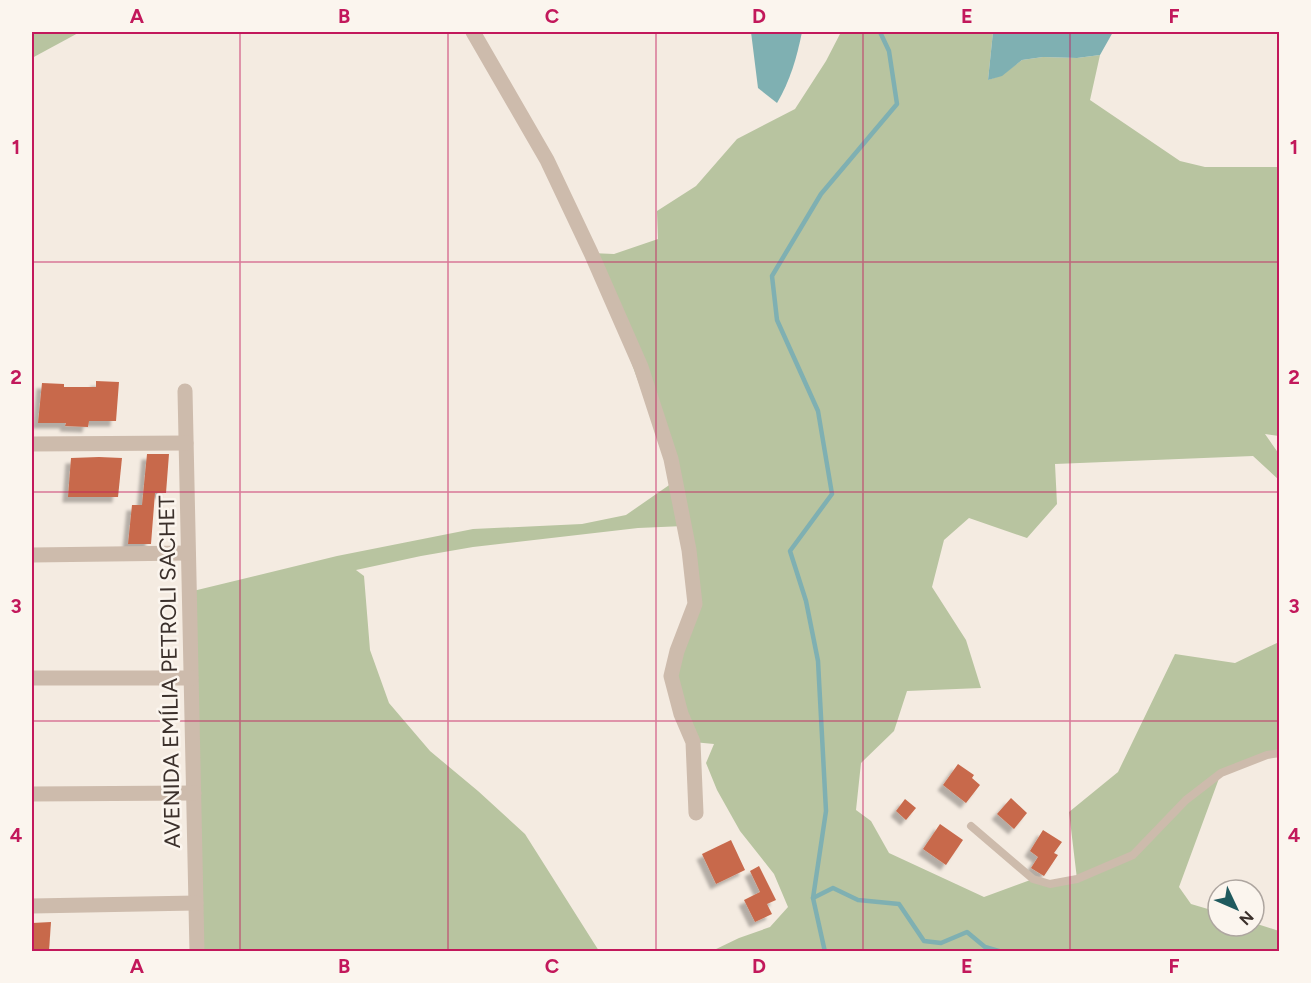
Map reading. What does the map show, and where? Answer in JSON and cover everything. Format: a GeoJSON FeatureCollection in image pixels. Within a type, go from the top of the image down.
{"type":"FeatureCollection","features":[{"type":"Feature","properties":{"kind":"street"},"geometry":{"type":"LineString","coordinates":[[473,32],[547,160],[591,253],[641,367],[671,459],[689,550],[695,604],[676,651],[671,676],[681,714],[693,742],[696,813]]}},
{"type":"Feature","properties":{"kind":"street","name":"AVENIDA EMÍLIA PETROLI SACHET"},"geometry":{"type":"LineString","coordinates":[[185,391],[197,951]]}},
{"type":"Feature","properties":{"kind":"street"},"geometry":{"type":"LineString","coordinates":[[32,444],[186,443]]}},
{"type":"Feature","properties":{"kind":"street"},"geometry":{"type":"LineString","coordinates":[[32,555],[188,553]]}},
{"type":"Feature","properties":{"kind":"street"},"geometry":{"type":"LineString","coordinates":[[32,678],[191,678]]}},
{"type":"Feature","properties":{"kind":"street"},"geometry":{"type":"LineString","coordinates":[[32,794],[194,793]]}},
{"type":"Feature","properties":{"kind":"street"},"geometry":{"type":"LineString","coordinates":[[32,906],[196,903]]}},
{"type":"Feature","properties":{"kind":"lane"},"geometry":{"type":"LineString","coordinates":[[971,826],[1033,879],[1050,884],[1077,879],[1133,855],[1186,800],[1221,773],[1267,755],[1280,753]]}},
{"type":"Feature","properties":{"kind":"green space"},"geometry":{"type":"Polygon","coordinates":[[[32,32],[80,32],[32,58],[32,32]]]}},
{"type":"Feature","properties":{"kind":"green space"},"geometry":{"type":"Polygon","coordinates":[[[841,32],[993,32],[988,80],[1002,75],[1022,60],[1100,55],[1090,100],[1180,161],[1205,167],[1279,167],[1279,436],[1265,434],[1279,454],[1279,480],[1253,456],[1055,464],[1057,504],[1027,538],[969,518],[944,540],[932,587],[966,640],[981,688],[907,691],[894,731],[861,763],[856,810],[871,821],[889,853],[984,897],[1033,879],[1050,884],[1077,879],[1069,812],[1118,772],[1175,654],[1235,663],[1279,642],[1279,753],[1221,773],[1179,887],[1191,904],[1206,908],[1206,938],[1266,938],[1266,927],[1279,931],[1279,951],[712,951],[770,927],[788,907],[774,874],[740,831],[717,790],[706,763],[714,744],[693,742],[671,676],[695,604],[684,526],[638,528],[473,547],[356,570],[364,576],[370,650],[389,703],[430,751],[525,834],[599,951],[202,951],[193,591],[337,556],[473,529],[582,524],[626,515],[675,481],[591,253],[614,254],[658,239],[657,211],[696,186],[737,139],[795,109],[826,61],[841,32]]]}},
{"type":"Feature","properties":{"kind":"water"},"geometry":{"type":"Polygon","coordinates":[[[751,32],[802,32],[792,69],[777,103],[758,88],[751,32]]]}},
{"type":"Feature","properties":{"kind":"water"},"geometry":{"type":"Polygon","coordinates":[[[993,32],[1113,32],[1100,55],[1022,60],[1002,76],[988,80],[993,32]]]}},
{"type":"Feature","properties":{"kind":"building"},"geometry":{"type":"Polygon","coordinates":[[[96,381],[119,382],[116,421],[89,421],[88,427],[65,426],[66,423],[38,423],[42,383],[64,384],[64,387],[96,387],[96,381]]]}},
{"type":"Feature","properties":{"kind":"building"},"geometry":{"type":"Polygon","coordinates":[[[147,454],[169,454],[166,493],[155,493],[151,544],[128,544],[132,505],[142,505],[147,454]]]}},
{"type":"Feature","properties":{"kind":"building"},"geometry":{"type":"Polygon","coordinates":[[[71,458],[122,458],[118,497],[68,497],[71,458]]]}},
{"type":"Feature","properties":{"kind":"building"},"geometry":{"type":"Polygon","coordinates":[[[958,764],[974,775],[972,778],[980,785],[966,803],[943,785],[958,764]]]}},
{"type":"Feature","properties":{"kind":"building"},"geometry":{"type":"Polygon","coordinates":[[[1011,798],[1027,813],[1014,829],[997,814],[1011,798]]]}},
{"type":"Feature","properties":{"kind":"building"},"geometry":{"type":"Polygon","coordinates":[[[905,799],[916,808],[906,820],[896,811],[905,799]]]}},
{"type":"Feature","properties":{"kind":"building"},"geometry":{"type":"Polygon","coordinates":[[[940,824],[963,840],[946,865],[923,849],[940,824]]]}},
{"type":"Feature","properties":{"kind":"building"},"geometry":{"type":"Polygon","coordinates":[[[1043,830],[1062,842],[1054,853],[1058,855],[1044,876],[1031,868],[1038,857],[1030,851],[1043,830]]]}},
{"type":"Feature","properties":{"kind":"building"},"geometry":{"type":"Polygon","coordinates":[[[731,840],[745,870],[716,884],[702,854],[731,840]]]}},
{"type":"Feature","properties":{"kind":"building"},"geometry":{"type":"Polygon","coordinates":[[[759,866],[776,900],[767,904],[772,914],[755,922],[744,900],[760,892],[750,871],[759,866]]]}},
{"type":"Feature","properties":{"kind":"building"},"geometry":{"type":"Polygon","coordinates":[[[51,922],[49,951],[32,951],[32,923],[51,922]]]}},
{"type":"Feature","properties":{"kind":"waterway"},"geometry":{"type":"LineString","coordinates":[[825,952],[813,898],[826,811],[818,661],[806,601],[790,551],[832,494],[818,411],[777,320],[772,276],[821,194],[897,104],[889,51],[880,32]]}},
{"type":"Feature","properties":{"kind":"waterway"},"geometry":{"type":"LineString","coordinates":[[813,898],[833,888],[858,900],[899,904],[924,941],[941,943],[967,932],[985,947],[1002,952]]}}]}
